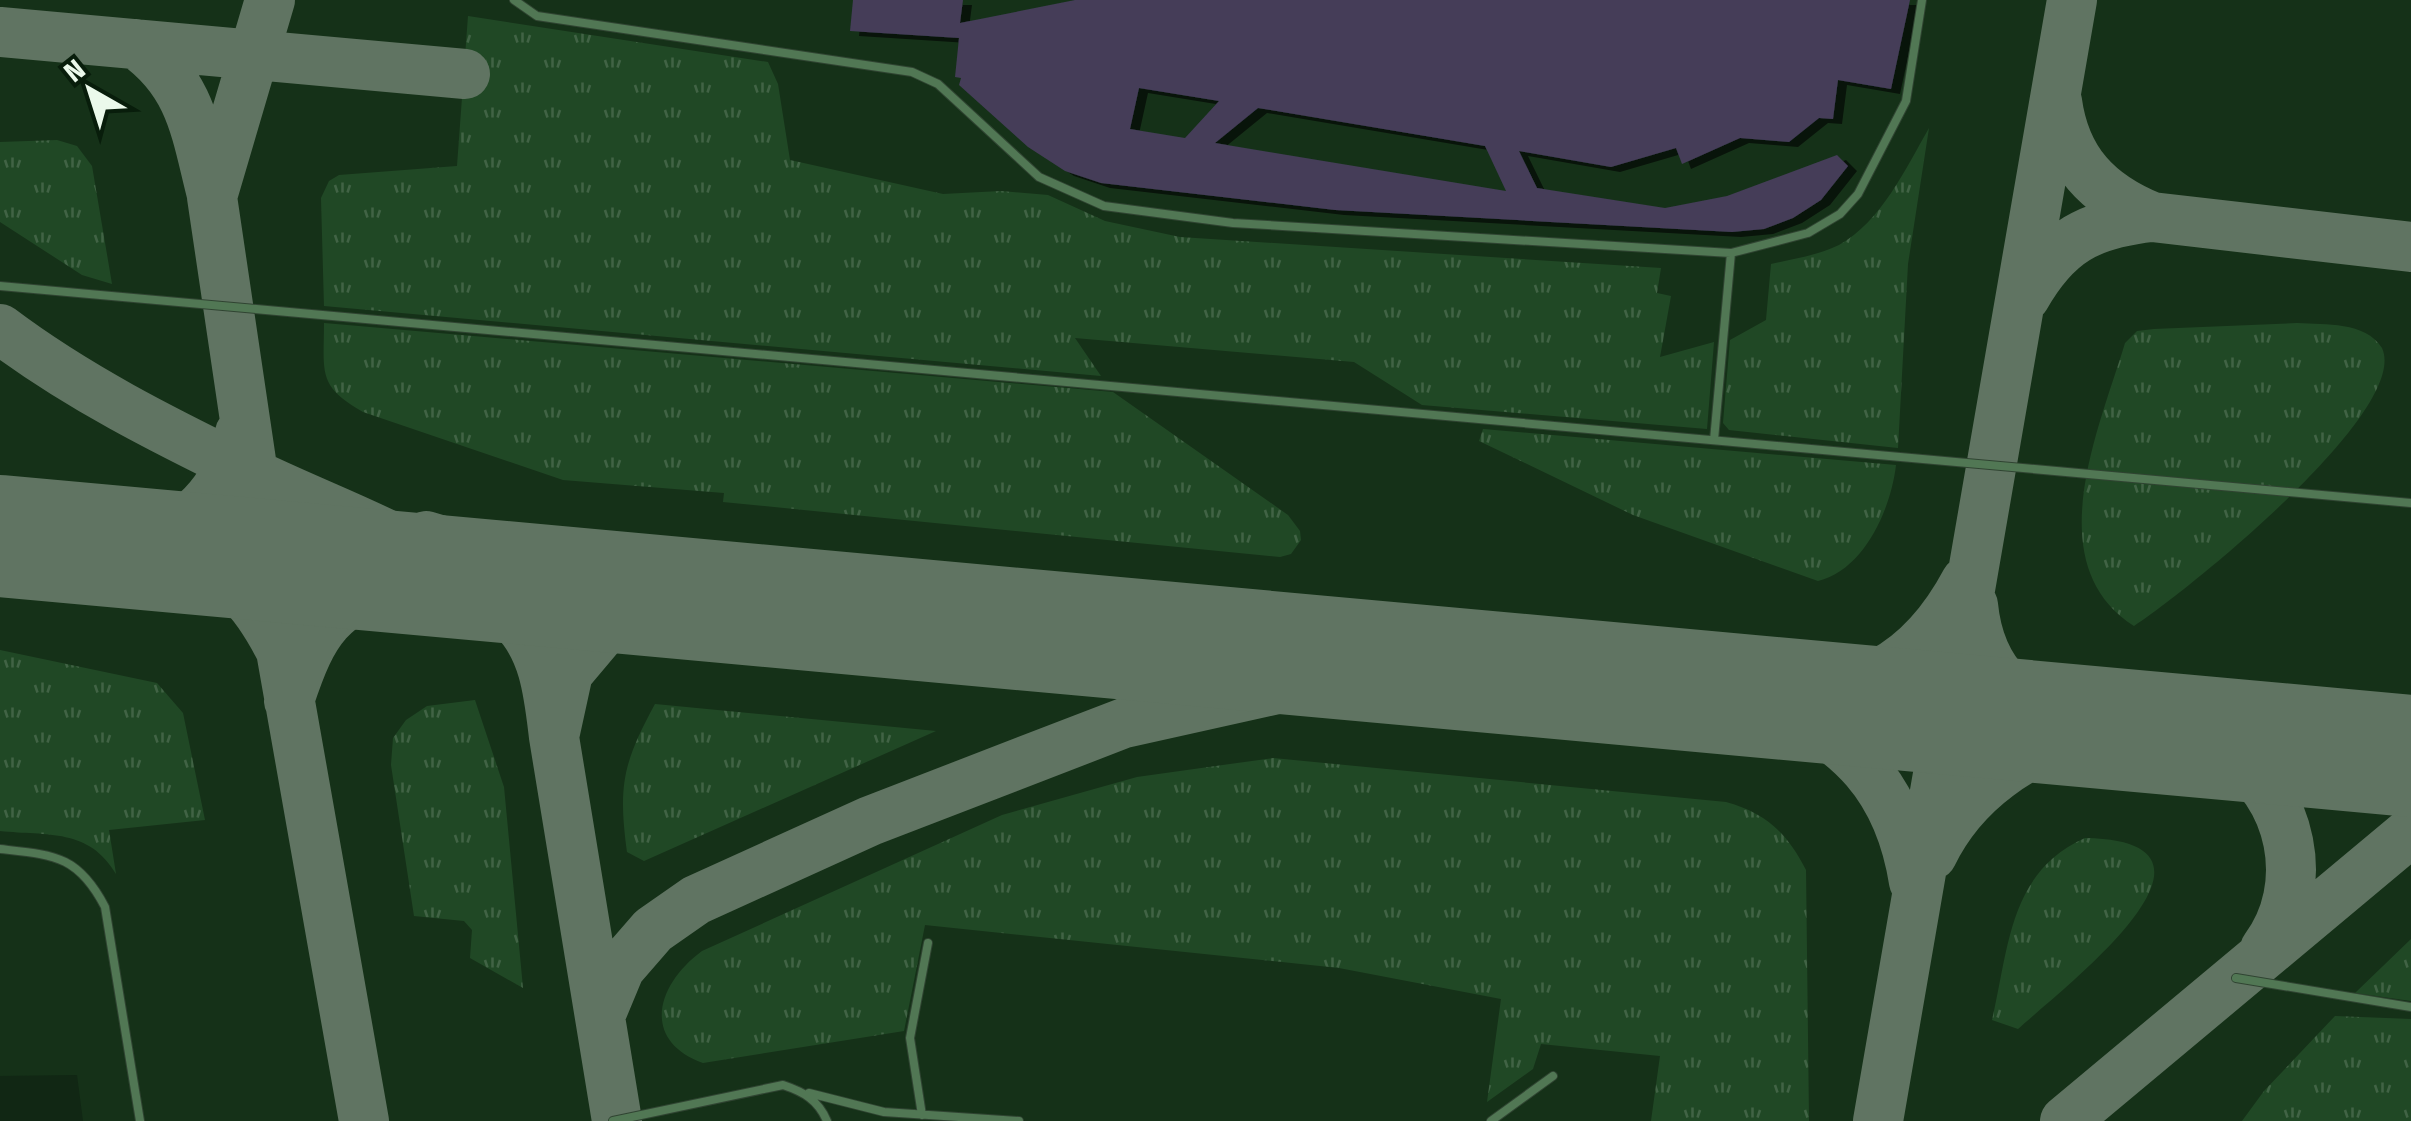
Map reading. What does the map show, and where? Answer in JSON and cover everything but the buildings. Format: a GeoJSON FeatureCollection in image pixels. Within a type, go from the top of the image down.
{"type":"FeatureCollection","features":[{"type":"Feature","properties":{"kind":"lane"},"geometry":{"type":"LineString","coordinates":[[514,0],[537,16],[893,65],[938,84],[1039,177],[1104,206],[1233,223],[1731,253],[1808,234],[1840,214],[1858,194],[1906,101],[1922,0]]}},
{"type":"Feature","properties":{"kind":"lane"},"geometry":{"type":"LineString","coordinates":[[1714,440],[1731,253]]}},
{"type":"Feature","properties":{"kind":"lane"},"geometry":{"type":"LineString","coordinates":[[0,286],[2411,502]]}},
{"type":"Feature","properties":{"kind":"lane"},"geometry":{"type":"LineString","coordinates":[[0,849],[57,856],[88,875],[104,907],[140,1121]]}},
{"type":"Feature","properties":{"kind":"lane"},"geometry":{"type":"LineString","coordinates":[[922,1114],[910,1038],[928,943]]}},
{"type":"Feature","properties":{"kind":"lane"},"geometry":{"type":"LineString","coordinates":[[2236,978],[2411,1008]]}},
{"type":"Feature","properties":{"kind":"lane"},"geometry":{"type":"LineString","coordinates":[[1490,1121],[1553,1076]]}},
{"type":"Feature","properties":{"kind":"lane"},"geometry":{"type":"LineString","coordinates":[[613,1121],[783,1085],[884,1112],[1019,1121]]}},
{"type":"Feature","properties":{"kind":"lane"},"geometry":{"type":"LineString","coordinates":[[805,1092],[821,1108],[827,1121]]}},
{"type":"Feature","properties":{"kind":"shaded area"},"geometry":{"type":"Polygon","coordinates":[[[0,0],[2411,0],[2411,1121],[83,1121],[77,1075],[0,1076],[0,0]]]}},
{"type":"Feature","properties":{"kind":"green space"},"geometry":{"type":"Polygon","coordinates":[[[468,16],[768,62],[778,84],[790,160],[943,194],[1001,191],[1048,195],[1105,221],[1180,237],[1661,268],[1657,293],[1671,296],[1660,357],[1714,342],[1707,429],[1422,405],[1354,362],[1075,338],[1101,376],[324,306],[321,198],[329,181],[339,175],[457,166],[468,16]]]}},
{"type":"Feature","properties":{"kind":"green space"},"geometry":{"type":"Polygon","coordinates":[[[1929,128],[1908,264],[1898,448],[1729,430],[1723,423],[1730,340],[1766,320],[1771,264],[1839,245],[1868,223],[1891,193],[1929,128]]]}},
{"type":"Feature","properties":{"kind":"green space"},"geometry":{"type":"Polygon","coordinates":[[[57,140],[77,146],[92,166],[112,284],[82,275],[0,222],[0,142],[57,140]]]}},
{"type":"Feature","properties":{"kind":"green space"},"geometry":{"type":"Polygon","coordinates":[[[324,323],[1113,392],[1288,515],[1300,531],[1301,540],[1291,554],[1280,557],[723,502],[724,493],[563,480],[363,412],[348,403],[330,386],[326,376],[324,323]]]}},
{"type":"Feature","properties":{"kind":"green space"},"geometry":{"type":"Polygon","coordinates":[[[2297,323],[2355,329],[2375,339],[2382,348],[2382,377],[2362,414],[2329,456],[2287,499],[2197,578],[2134,626],[2105,599],[2088,567],[2082,531],[2091,453],[2125,343],[2137,331],[2154,329],[2297,323]]]}},
{"type":"Feature","properties":{"kind":"green space"},"geometry":{"type":"Polygon","coordinates":[[[1483,429],[1896,465],[1881,518],[1862,551],[1834,575],[1818,581],[1633,515],[1479,441],[1483,429]]]}},
{"type":"Feature","properties":{"kind":"green space"},"geometry":{"type":"Polygon","coordinates":[[[0,650],[157,683],[183,713],[205,820],[109,830],[116,874],[105,859],[80,841],[0,831],[0,650]]]}},
{"type":"Feature","properties":{"kind":"green space"},"geometry":{"type":"Polygon","coordinates":[[[475,700],[504,787],[523,988],[470,958],[472,930],[464,921],[414,916],[391,765],[393,738],[406,720],[427,706],[475,700]]]}},
{"type":"Feature","properties":{"kind":"green space"},"geometry":{"type":"Polygon","coordinates":[[[655,704],[936,731],[644,861],[627,852],[623,791],[630,759],[655,704]]]}},
{"type":"Feature","properties":{"kind":"green space"},"geometry":{"type":"Polygon","coordinates":[[[1273,758],[1726,802],[1764,819],[1783,835],[1806,870],[1809,1121],[1651,1121],[1660,1056],[1541,1044],[1533,1069],[1487,1102],[1501,999],[1339,968],[925,925],[904,1031],[703,1063],[683,1053],[663,1026],[662,1011],[674,979],[702,951],[1002,815],[1137,777],[1273,758]]]}},
{"type":"Feature","properties":{"kind":"green space"},"geometry":{"type":"Polygon","coordinates":[[[2085,838],[2133,845],[2153,863],[2151,889],[2132,920],[2104,952],[2018,1029],[1992,1020],[2009,939],[2027,891],[2060,853],[2085,838]]]}},
{"type":"Feature","properties":{"kind":"green space"},"geometry":{"type":"Polygon","coordinates":[[[2411,939],[2411,1001],[2355,993],[2411,939]]]}},
{"type":"Feature","properties":{"kind":"green space"},"geometry":{"type":"Polygon","coordinates":[[[2335,1016],[2411,1019],[2411,1121],[2242,1121],[2264,1091],[2335,1016]]]}},
{"type":"Feature","properties":{"kind":"taxiway"},"geometry":{"type":"LineString","coordinates":[[266,562],[212,197],[270,0]]}},
{"type":"Feature","properties":{"kind":"taxiway"},"geometry":{"type":"LineString","coordinates":[[1878,1121],[2072,0]]}},
{"type":"Feature","properties":{"kind":"taxiway"},"geometry":{"type":"LineString","coordinates":[[0,32],[465,74]]}},
{"type":"Feature","properties":{"kind":"taxiway"},"geometry":{"type":"LineString","coordinates":[[136,44],[155,59],[180,93],[196,131],[212,195]]}},
{"type":"Feature","properties":{"kind":"taxiway"},"geometry":{"type":"LineString","coordinates":[[2057,101],[2068,141],[2087,173],[2116,198],[2152,217]]}},
{"type":"Feature","properties":{"kind":"taxiway"},"geometry":{"type":"LineString","coordinates":[[2025,297],[2049,262],[2077,239],[2110,225],[2152,217],[2411,247]]}},
{"type":"Feature","properties":{"kind":"taxiway"},"geometry":{"type":"LineString","coordinates":[[0,329],[121,406],[249,472],[387,534],[485,593],[524,630],[539,658],[554,737]]}},
{"type":"Feature","properties":{"kind":"taxiway"},"geometry":{"type":"LineString","coordinates":[[134,550],[172,530],[203,505],[225,474],[240,433]]}},
{"type":"Feature","properties":{"kind":"taxiway"},"geometry":{"type":"LineString","coordinates":[[257,499],[287,541],[332,568]]}},
{"type":"Feature","properties":{"kind":"taxiway"},"geometry":{"type":"LineString","coordinates":[[426,536],[558,575],[673,599]]}},
{"type":"Feature","properties":{"kind":"taxiway"},"geometry":{"type":"LineString","coordinates":[[174,554],[212,571],[239,590],[260,615],[281,651],[364,1121]]}},
{"type":"Feature","properties":{"kind":"taxiway"},"geometry":{"type":"LineString","coordinates":[[289,701],[307,654],[328,622],[357,598],[402,574]]}},
{"type":"Feature","properties":{"kind":"taxiway"},"geometry":{"type":"LineString","coordinates":[[1760,697],[1826,691],[1882,672],[1928,636],[1966,581]]}},
{"type":"Feature","properties":{"kind":"taxiway"},"geometry":{"type":"LineString","coordinates":[[617,1121],[554,737],[568,673],[611,622],[673,599]]}},
{"type":"Feature","properties":{"kind":"taxiway"},"geometry":{"type":"LineString","coordinates":[[1973,605],[1985,652],[2009,687],[2044,712],[2090,727]]}},
{"type":"Feature","properties":{"kind":"taxiway"},"geometry":{"type":"LineString","coordinates":[[600,1016],[620,968],[653,930],[696,900],[870,821],[1124,723],[1390,664]]}},
{"type":"Feature","properties":{"kind":"taxiway"},"geometry":{"type":"LineString","coordinates":[[1765,699],[1822,731],[1866,770],[1883,792],[1896,819],[1914,882]]}},
{"type":"Feature","properties":{"kind":"taxiway"},"geometry":{"type":"LineString","coordinates":[[1932,855],[1961,810],[1998,776],[2019,761],[2090,727]]}},
{"type":"Feature","properties":{"kind":"taxiway"},"geometry":{"type":"LineString","coordinates":[[2182,735],[2221,748],[2249,769],[2280,815],[2291,870],[2288,897],[2280,924],[2265,949]]}},
{"type":"Feature","properties":{"kind":"taxiway"},"geometry":{"type":"LineString","coordinates":[[2384,753],[2411,751]]}},
{"type":"Feature","properties":{"kind":"taxiway"},"geometry":{"type":"LineString","coordinates":[[2065,1121],[2411,832]]}},
{"type":"Feature","properties":{"kind":"runway"},"geometry":{"type":"LineString","coordinates":[[0,536],[2411,756]]}}]}
